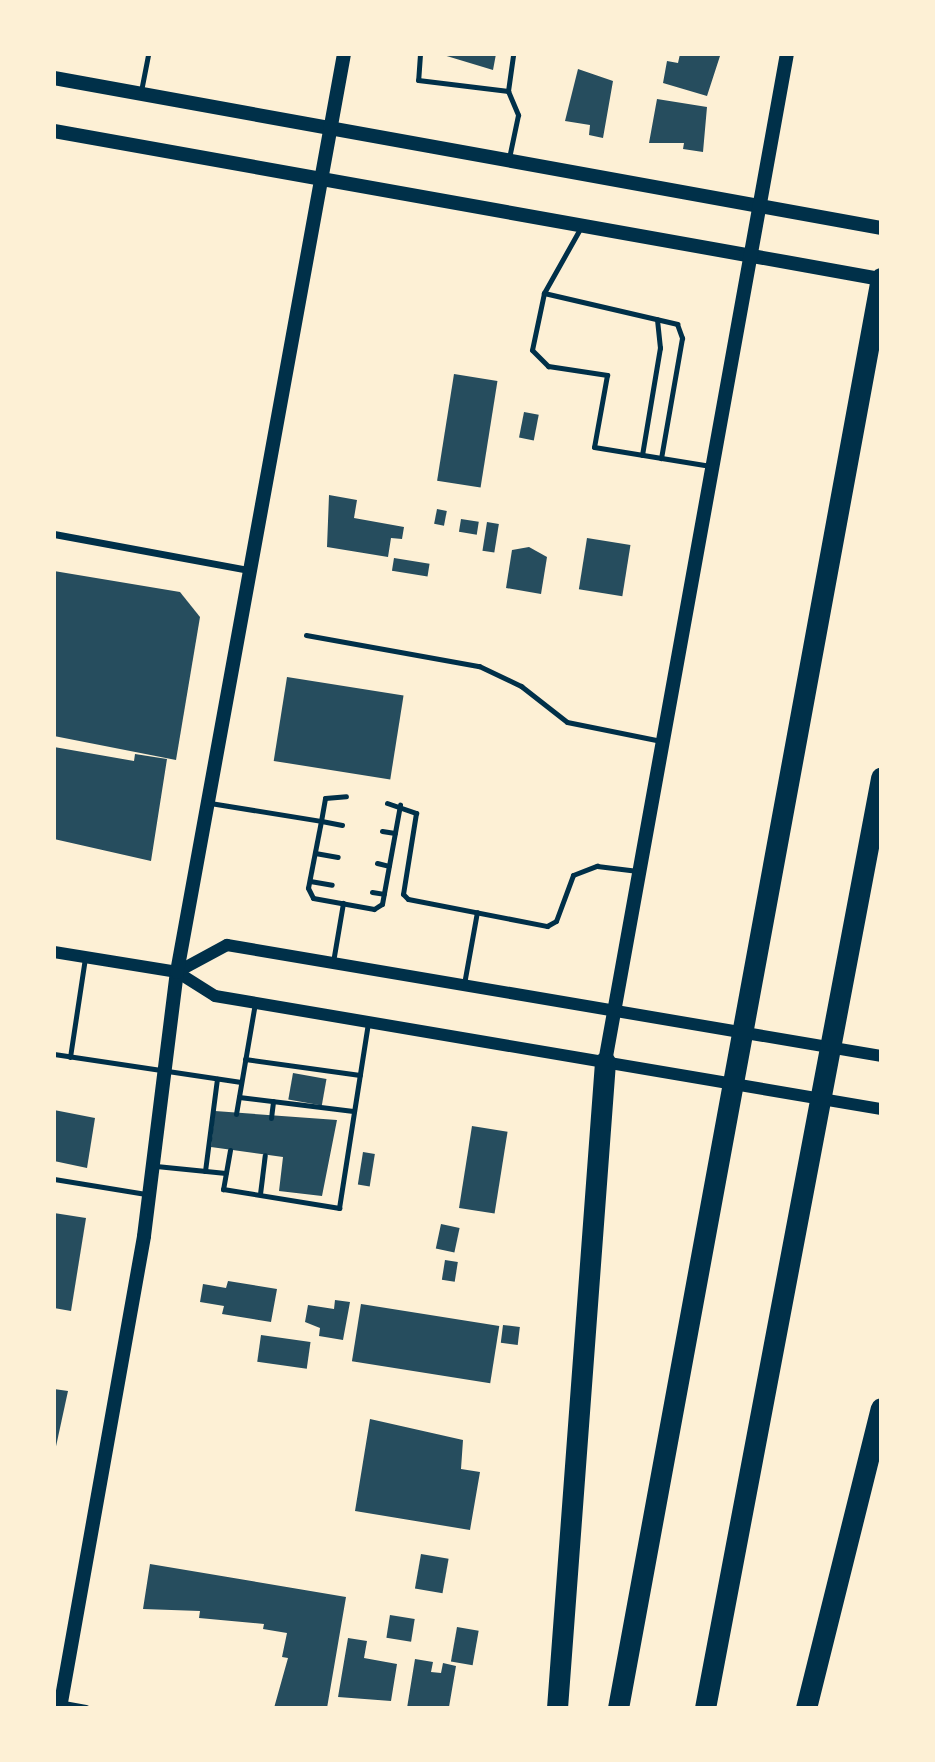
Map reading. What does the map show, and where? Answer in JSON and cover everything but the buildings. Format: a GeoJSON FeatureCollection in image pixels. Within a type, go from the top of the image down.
{"type":"FeatureCollection","features":[{"type":"Feature","properties":{"kind":"highway"},"geometry":{"type":"LineString","coordinates":[[618,1708],[881,279]]}},
{"type":"Feature","properties":{"kind":"highway"},"geometry":{"type":"LineString","coordinates":[[705,1708],[881,778]]}},
{"type":"Feature","properties":{"kind":"highway"},"geometry":{"type":"LineString","coordinates":[[557,1708],[605,1062]]}},
{"type":"Feature","properties":{"kind":"highway"},"geometry":{"type":"LineString","coordinates":[[806,1708],[881,1408]]}},
{"type":"Feature","properties":{"kind":"main road"},"geometry":{"type":"LineString","coordinates":[[58,1705],[149,1194],[177,972],[344,54]]}},
{"type":"Feature","properties":{"kind":"main road"},"geometry":{"type":"LineString","coordinates":[[605,1062],[710,466],[752,256],[788,54]]}},
{"type":"Feature","properties":{"kind":"main road"},"geometry":{"type":"LineString","coordinates":[[54,78],[881,228]]}},
{"type":"Feature","properties":{"kind":"main road"},"geometry":{"type":"LineString","coordinates":[[54,131],[881,279]]}},
{"type":"Feature","properties":{"kind":"street"},"geometry":{"type":"LineString","coordinates":[[54,534],[248,570]]}},
{"type":"Feature","properties":{"kind":"street"},"geometry":{"type":"LineString","coordinates":[[177,972],[227,945],[881,1056]]}},
{"type":"Feature","properties":{"kind":"street"},"geometry":{"type":"LineString","coordinates":[[54,952],[177,972],[215,996],[881,1109]]}},
{"type":"Feature","properties":{"kind":"street"},"geometry":{"type":"LineString","coordinates":[[58,1705],[86,1708]]}},
{"type":"Feature","properties":{"kind":"lane"},"geometry":{"type":"LineString","coordinates":[[141,94],[148,54]]}},
{"type":"Feature","properties":{"kind":"lane"},"geometry":{"type":"LineString","coordinates":[[420,54],[418,80],[509,91]]}},
{"type":"Feature","properties":{"kind":"lane"},"geometry":{"type":"LineString","coordinates":[[508,161],[518,115],[509,91],[513,54]]}},
{"type":"Feature","properties":{"kind":"lane"},"geometry":{"type":"LineString","coordinates":[[582,225],[544,293],[532,350],[548,366],[607,375],[594,447],[710,466]]}},
{"type":"Feature","properties":{"kind":"lane"},"geometry":{"type":"LineString","coordinates":[[544,293],[677,324],[682,338],[661,458]]}},
{"type":"Feature","properties":{"kind":"lane"},"geometry":{"type":"LineString","coordinates":[[642,455],[660,348],[657,319]]}},
{"type":"Feature","properties":{"kind":"lane"},"geometry":{"type":"LineString","coordinates":[[306,635],[479,666],[521,686],[567,722],[661,741]]}},
{"type":"Feature","properties":{"kind":"lane"},"geometry":{"type":"LineString","coordinates":[[346,796],[326,798],[310,881],[313,898],[374,909],[384,894],[400,805]]}},
{"type":"Feature","properties":{"kind":"lane"},"geometry":{"type":"LineString","coordinates":[[207,802],[342,825]]}},
{"type":"Feature","properties":{"kind":"lane"},"geometry":{"type":"LineString","coordinates":[[387,803],[400,805],[416,813],[403,894],[547,926],[556,921],[573,875],[597,866],[638,872]]}},
{"type":"Feature","properties":{"kind":"lane"},"geometry":{"type":"LineString","coordinates":[[382,831],[394,834]]}},
{"type":"Feature","properties":{"kind":"lane"},"geometry":{"type":"LineString","coordinates":[[315,853],[338,857]]}},
{"type":"Feature","properties":{"kind":"lane"},"geometry":{"type":"LineString","coordinates":[[377,863],[389,866]]}},
{"type":"Feature","properties":{"kind":"lane"},"geometry":{"type":"LineString","coordinates":[[310,881],[332,885]]}},
{"type":"Feature","properties":{"kind":"lane"},"geometry":{"type":"LineString","coordinates":[[372,892],[384,894]]}},
{"type":"Feature","properties":{"kind":"lane"},"geometry":{"type":"LineString","coordinates":[[334,962],[344,903]]}},
{"type":"Feature","properties":{"kind":"lane"},"geometry":{"type":"LineString","coordinates":[[464,984],[477,912]]}},
{"type":"Feature","properties":{"kind":"lane"},"geometry":{"type":"LineString","coordinates":[[70,1057],[85,958]]}},
{"type":"Feature","properties":{"kind":"lane"},"geometry":{"type":"LineString","coordinates":[[236,1114],[255,1003]]}},
{"type":"Feature","properties":{"kind":"lane"},"geometry":{"type":"LineString","coordinates":[[230,1150],[223,1189],[339,1208],[368,1022]]}},
{"type":"Feature","properties":{"kind":"lane"},"geometry":{"type":"LineString","coordinates":[[54,1054],[241,1082]]}},
{"type":"Feature","properties":{"kind":"lane"},"geometry":{"type":"LineString","coordinates":[[245,1059],[360,1076]]}},
{"type":"Feature","properties":{"kind":"lane"},"geometry":{"type":"LineString","coordinates":[[205,1171],[217,1079]]}},
{"type":"Feature","properties":{"kind":"lane"},"geometry":{"type":"LineString","coordinates":[[239,1097],[353,1111]]}},
{"type":"Feature","properties":{"kind":"lane"},"geometry":{"type":"LineString","coordinates":[[271,1118],[273,1101]]}},
{"type":"Feature","properties":{"kind":"lane"},"geometry":{"type":"LineString","coordinates":[[260,1194],[265,1155]]}},
{"type":"Feature","properties":{"kind":"lane"},"geometry":{"type":"LineString","coordinates":[[153,1166],[226,1173]]}},
{"type":"Feature","properties":{"kind":"lane"},"geometry":{"type":"LineString","coordinates":[[54,1179],[149,1194]]}}]}
